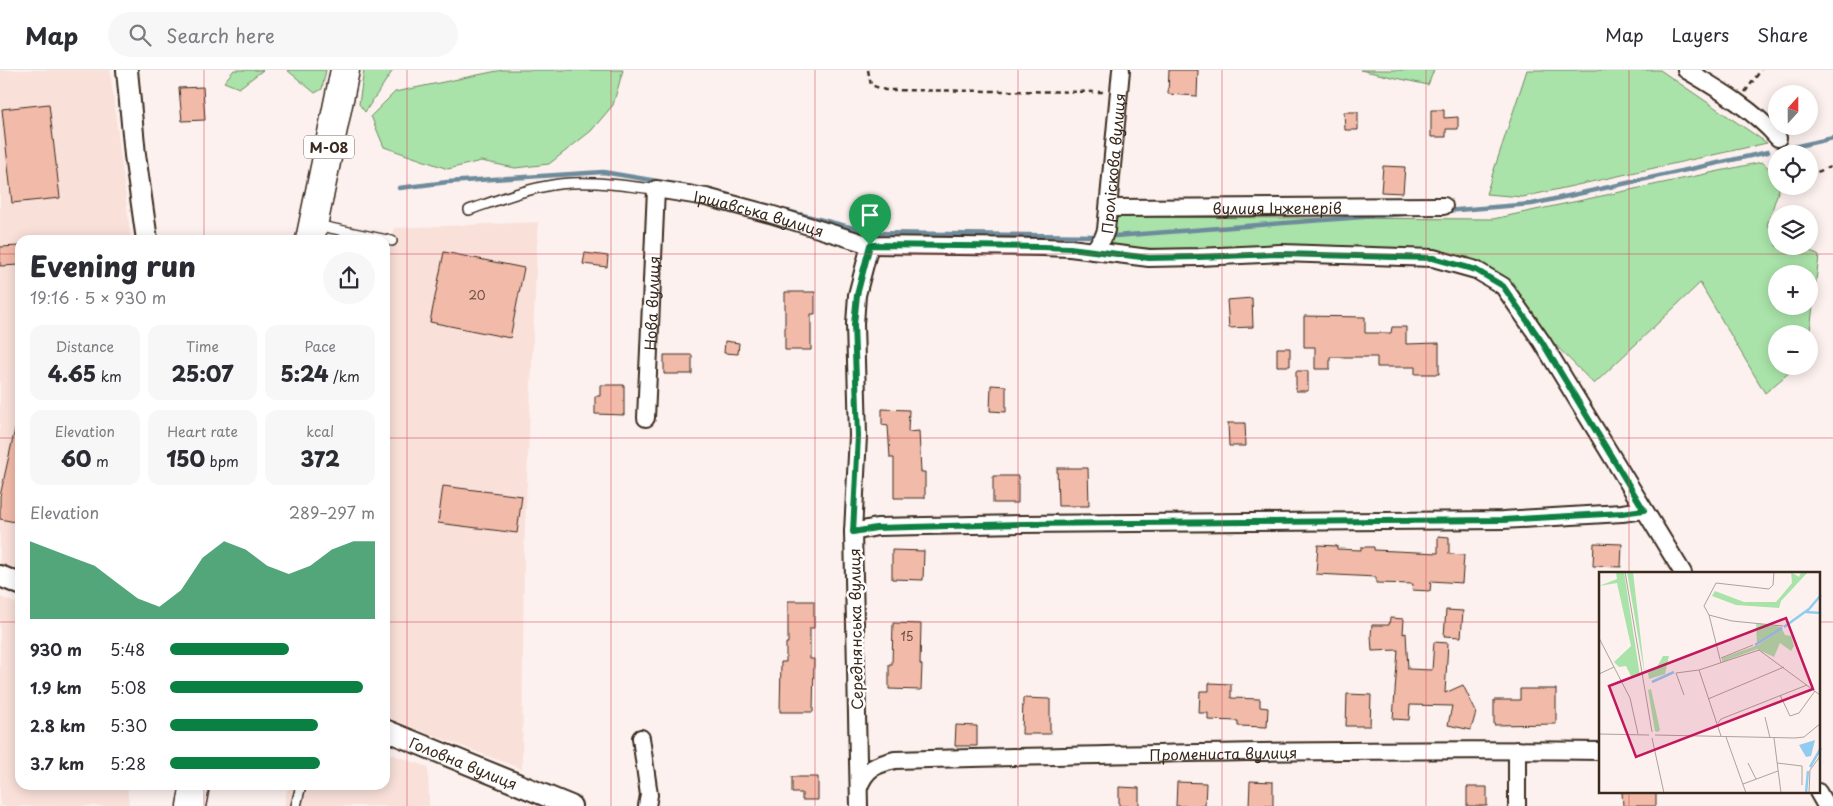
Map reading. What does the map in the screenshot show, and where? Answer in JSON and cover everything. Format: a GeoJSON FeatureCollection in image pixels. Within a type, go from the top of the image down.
{"type":"FeatureCollection","features":[{"type":"Feature","properties":{"kind":"highway","name":"М-08"},"geometry":{"type":"LineString","coordinates":[[311,232],[344,70]]}},
{"type":"Feature","properties":{"kind":"highway"},"geometry":{"type":"LineString","coordinates":[[192,806],[194,790]]}},
{"type":"Feature","properties":{"kind":"street"},"geometry":{"type":"LineString","coordinates":[[127,70],[136,163],[146,235]]}},
{"type":"Feature","properties":{"kind":"street","name":"Проліскова вулиця"},"geometry":{"type":"LineString","coordinates":[[1093,251],[1104,238],[1106,230],[1121,70]]}},
{"type":"Feature","properties":{"kind":"street"},"geometry":{"type":"LineString","coordinates":[[1686,70],[1737,103],[1768,126],[1778,138]]}},
{"type":"Feature","properties":{"kind":"street","name":"Іршавська вулиця"},"geometry":{"type":"LineString","coordinates":[[656,189],[706,197],[770,214],[870,245],[1043,247],[1149,258],[1281,254],[1433,258],[1476,270],[1503,286],[1542,342],[1682,572]]}},
{"type":"Feature","properties":{"kind":"street","name":"Нова вулиця"},"geometry":{"type":"LineString","coordinates":[[646,418],[656,189]]}},
{"type":"Feature","properties":{"kind":"street","name":"вулиця Інженерів"},"geometry":{"type":"LineString","coordinates":[[1109,208],[1444,206]]}},
{"type":"Feature","properties":{"kind":"street","name":"Середнянська вулиця"},"geometry":{"type":"LineString","coordinates":[[859,806],[853,532],[858,436],[854,324],[857,295],[870,245]]}},
{"type":"Feature","properties":{"kind":"street"},"geometry":{"type":"LineString","coordinates":[[853,532],[876,528],[1020,524],[1503,520],[1644,510]]}},
{"type":"Feature","properties":{"kind":"street"},"geometry":{"type":"LineString","coordinates":[[0,576],[15,582]]}},
{"type":"Feature","properties":{"kind":"street","name":"Головна вулиця"},"geometry":{"type":"LineString","coordinates":[[390,732],[571,806]]}},
{"type":"Feature","properties":{"kind":"street"},"geometry":{"type":"LineString","coordinates":[[641,738],[649,795],[647,806]]}},
{"type":"Feature","properties":{"kind":"street","name":"Промениста вулиця"},"geometry":{"type":"LineString","coordinates":[[859,786],[868,770],[895,760],[1290,750],[1599,751]]}},
{"type":"Feature","properties":{"kind":"street"},"geometry":{"type":"LineString","coordinates":[[1517,750],[1517,806]]}},
{"type":"Feature","properties":{"kind":"street"},"geometry":{"type":"LineString","coordinates":[[1819,794],[1826,806]]}},
{"type":"Feature","properties":{"kind":"lane"},"geometry":{"type":"LineString","coordinates":[[469,210],[515,194],[558,184],[588,183],[656,189]]}},
{"type":"Feature","properties":{"kind":"lane"},"geometry":{"type":"LineString","coordinates":[[311,232],[338,235]]}},
{"type":"Feature","properties":{"kind":"lane"},"geometry":{"type":"LineString","coordinates":[[296,806],[300,790]]}},
{"type":"Feature","properties":{"kind":"path"},"geometry":{"type":"LineString","coordinates":[[868,70],[871,85],[885,90],[1119,92]]}},
{"type":"Feature","properties":{"kind":"path"},"geometry":{"type":"LineString","coordinates":[[1737,103],[1761,70]]}},
{"type":"Feature","properties":{"kind":"path"},"geometry":{"type":"LineString","coordinates":[[1818,172],[1833,166]]}},
{"type":"Feature","properties":{"kind":"shaded area"},"geometry":{"type":"Polygon","coordinates":[[[0,70],[110,70],[130,235],[15,235],[15,570],[0,564],[0,70]]]}},
{"type":"Feature","properties":{"kind":"shaded area"},"geometry":{"type":"Polygon","coordinates":[[[538,222],[524,549],[522,769],[390,719],[390,249],[394,228],[538,222]]]}},
{"type":"Feature","properties":{"kind":"shaded area"},"geometry":{"type":"Polygon","coordinates":[[[0,597],[15,603],[15,790],[127,790],[129,806],[0,806],[0,597]]]}},
{"type":"Feature","properties":{"kind":"shaded area"},"geometry":{"type":"Polygon","coordinates":[[[390,754],[428,767],[429,806],[284,806],[287,790],[390,790],[390,754]]]}},
{"type":"Feature","properties":{"kind":"green space"},"geometry":{"type":"Polygon","coordinates":[[[234,70],[263,70],[239,88],[224,82],[234,70]]]}},
{"type":"Feature","properties":{"kind":"green space"},"geometry":{"type":"Polygon","coordinates":[[[287,70],[326,70],[322,89],[315,93],[287,70]]]}},
{"type":"Feature","properties":{"kind":"green space"},"geometry":{"type":"Polygon","coordinates":[[[364,70],[393,70],[365,112],[359,104],[364,70]]]}},
{"type":"Feature","properties":{"kind":"green space"},"geometry":{"type":"Polygon","coordinates":[[[502,70],[623,70],[613,105],[591,131],[549,164],[515,168],[481,161],[448,169],[384,147],[371,116],[395,92],[502,70]]]}},
{"type":"Feature","properties":{"kind":"green space"},"geometry":{"type":"Polygon","coordinates":[[[1360,70],[1434,70],[1428,85],[1360,70]]]}},
{"type":"Feature","properties":{"kind":"green space"},"geometry":{"type":"Polygon","coordinates":[[[1527,70],[1660,70],[1767,143],[1523,197],[1486,194],[1527,70]]]}},
{"type":"Feature","properties":{"kind":"green space"},"geometry":{"type":"Polygon","coordinates":[[[1762,162],[1768,168],[1768,195],[1777,195],[1774,205],[1768,205],[1768,255],[1819,256],[1818,265],[1768,265],[1768,315],[1812,315],[1811,325],[1768,325],[1768,375],[1786,375],[1765,393],[1700,283],[1594,384],[1469,257],[1405,249],[1175,249],[1107,247],[1118,217],[1493,219],[1762,162]]]}},
{"type":"Feature","properties":{"kind":"building"},"geometry":{"type":"Polygon","coordinates":[[[1169,70],[1198,70],[1197,96],[1168,94],[1169,70]]]}},
{"type":"Feature","properties":{"kind":"building"},"geometry":{"type":"Polygon","coordinates":[[[203,87],[205,120],[182,121],[179,88],[203,87]]]}},
{"type":"Feature","properties":{"kind":"building"},"geometry":{"type":"Polygon","coordinates":[[[49,104],[60,198],[12,203],[2,109],[49,104]]]}},
{"type":"Feature","properties":{"kind":"building"},"geometry":{"type":"Polygon","coordinates":[[[1431,110],[1444,110],[1444,118],[1458,117],[1458,129],[1446,129],[1446,137],[1431,137],[1431,110]]]}},
{"type":"Feature","properties":{"kind":"building"},"geometry":{"type":"Polygon","coordinates":[[[1344,112],[1358,112],[1358,130],[1345,130],[1344,112]]]}},
{"type":"Feature","properties":{"kind":"building"},"geometry":{"type":"Polygon","coordinates":[[[1383,166],[1405,167],[1403,193],[1381,192],[1383,166]]]}},
{"type":"Feature","properties":{"kind":"building"},"geometry":{"type":"Polygon","coordinates":[[[15,246],[15,265],[0,266],[0,247],[15,246]]]}},
{"type":"Feature","properties":{"kind":"building"},"geometry":{"type":"Polygon","coordinates":[[[444,252],[524,268],[510,338],[430,322],[444,252]]]}},
{"type":"Feature","properties":{"kind":"building"},"geometry":{"type":"Polygon","coordinates":[[[585,253],[608,256],[607,267],[583,264],[585,253]]]}},
{"type":"Feature","properties":{"kind":"building"},"geometry":{"type":"Polygon","coordinates":[[[785,292],[815,292],[815,314],[811,314],[811,350],[785,350],[785,292]]]}},
{"type":"Feature","properties":{"kind":"building"},"geometry":{"type":"Polygon","coordinates":[[[1252,298],[1253,327],[1229,328],[1227,300],[1252,298]]]}},
{"type":"Feature","properties":{"kind":"building"},"geometry":{"type":"Polygon","coordinates":[[[1304,316],[1365,317],[1365,333],[1391,333],[1392,327],[1406,327],[1406,344],[1439,343],[1439,374],[1415,374],[1415,367],[1377,367],[1377,357],[1330,357],[1330,369],[1315,369],[1315,347],[1304,347],[1304,316]]]}},
{"type":"Feature","properties":{"kind":"building"},"geometry":{"type":"Polygon","coordinates":[[[725,341],[739,343],[738,354],[724,353],[725,341]]]}},
{"type":"Feature","properties":{"kind":"building"},"geometry":{"type":"Polygon","coordinates":[[[1277,348],[1290,348],[1290,366],[1277,366],[1277,348]]]}},
{"type":"Feature","properties":{"kind":"building"},"geometry":{"type":"Polygon","coordinates":[[[664,355],[692,355],[692,374],[664,374],[664,355]]]}},
{"type":"Feature","properties":{"kind":"building"},"geometry":{"type":"Polygon","coordinates":[[[1296,371],[1308,371],[1308,391],[1296,391],[1296,371]]]}},
{"type":"Feature","properties":{"kind":"building"},"geometry":{"type":"Polygon","coordinates":[[[600,385],[624,385],[624,415],[595,414],[595,396],[600,396],[600,385]]]}},
{"type":"Feature","properties":{"kind":"building"},"geometry":{"type":"Polygon","coordinates":[[[991,385],[1006,386],[1006,412],[990,411],[991,385]]]}},
{"type":"Feature","properties":{"kind":"building"},"geometry":{"type":"Polygon","coordinates":[[[882,409],[909,410],[908,432],[919,431],[921,472],[925,472],[925,498],[894,498],[894,458],[890,458],[888,426],[882,425],[882,409]]]}},
{"type":"Feature","properties":{"kind":"building"},"geometry":{"type":"Polygon","coordinates":[[[1228,423],[1245,423],[1246,446],[1229,446],[1228,423]]]}},
{"type":"Feature","properties":{"kind":"building"},"geometry":{"type":"Polygon","coordinates":[[[15,429],[15,522],[0,519],[0,496],[15,429]]]}},
{"type":"Feature","properties":{"kind":"building"},"geometry":{"type":"Polygon","coordinates":[[[1057,468],[1088,468],[1089,506],[1058,506],[1057,468]]]}},
{"type":"Feature","properties":{"kind":"building"},"geometry":{"type":"Polygon","coordinates":[[[993,476],[1018,476],[1018,503],[993,503],[993,476]]]}},
{"type":"Feature","properties":{"kind":"building"},"geometry":{"type":"Polygon","coordinates":[[[443,486],[522,496],[517,533],[438,523],[443,486]]]}},
{"type":"Feature","properties":{"kind":"building"},"geometry":{"type":"Polygon","coordinates":[[[1438,536],[1449,537],[1449,554],[1464,555],[1462,583],[1431,581],[1430,591],[1412,590],[1413,584],[1376,583],[1376,577],[1316,574],[1318,545],[1337,546],[1337,549],[1361,550],[1361,547],[1374,547],[1374,550],[1438,553],[1438,536]]]}},
{"type":"Feature","properties":{"kind":"building"},"geometry":{"type":"Polygon","coordinates":[[[1594,543],[1622,544],[1621,567],[1593,566],[1594,543]]]}},
{"type":"Feature","properties":{"kind":"building"},"geometry":{"type":"Polygon","coordinates":[[[892,550],[924,551],[923,580],[892,579],[892,550]]]}},
{"type":"Feature","properties":{"kind":"building"},"geometry":{"type":"Polygon","coordinates":[[[788,601],[814,601],[814,628],[810,628],[810,659],[814,659],[813,712],[780,712],[781,662],[786,662],[786,643],[788,643],[788,601]]]}},
{"type":"Feature","properties":{"kind":"building"},"geometry":{"type":"Polygon","coordinates":[[[1446,610],[1463,611],[1461,637],[1444,636],[1446,610]]]}},
{"type":"Feature","properties":{"kind":"building"},"geometry":{"type":"Polygon","coordinates":[[[1390,618],[1404,619],[1403,634],[1406,633],[1408,669],[1432,670],[1434,642],[1448,643],[1445,693],[1463,685],[1476,712],[1471,730],[1448,725],[1452,706],[1410,705],[1409,720],[1393,719],[1398,650],[1372,651],[1371,635],[1372,625],[1389,625],[1390,618]]]}},
{"type":"Feature","properties":{"kind":"building"},"geometry":{"type":"Polygon","coordinates":[[[893,623],[921,624],[921,690],[889,689],[889,664],[892,664],[893,623]]]}},
{"type":"Feature","properties":{"kind":"building"},"geometry":{"type":"Polygon","coordinates":[[[1209,683],[1231,684],[1231,698],[1260,699],[1260,707],[1268,708],[1267,727],[1238,726],[1238,721],[1208,720],[1208,713],[1199,713],[1200,691],[1209,691],[1209,683]]]}},
{"type":"Feature","properties":{"kind":"building"},"geometry":{"type":"Polygon","coordinates":[[[1520,689],[1556,689],[1556,724],[1494,725],[1494,700],[1520,700],[1520,689]]]}},
{"type":"Feature","properties":{"kind":"building"},"geometry":{"type":"Polygon","coordinates":[[[1347,694],[1371,695],[1370,726],[1346,726],[1347,694]]]}},
{"type":"Feature","properties":{"kind":"building"},"geometry":{"type":"Polygon","coordinates":[[[1023,698],[1050,699],[1050,734],[1022,734],[1023,698]]]}},
{"type":"Feature","properties":{"kind":"building"},"geometry":{"type":"Polygon","coordinates":[[[956,725],[977,726],[977,746],[955,746],[956,725]]]}},
{"type":"Feature","properties":{"kind":"building"},"geometry":{"type":"Polygon","coordinates":[[[792,777],[818,777],[818,800],[802,800],[802,793],[792,793],[792,777]]]}},
{"type":"Feature","properties":{"kind":"building"},"geometry":{"type":"Polygon","coordinates":[[[1250,781],[1273,782],[1273,806],[1249,806],[1250,781]]]}},
{"type":"Feature","properties":{"kind":"building"},"geometry":{"type":"Polygon","coordinates":[[[1177,782],[1206,783],[1205,806],[1176,806],[1177,782]]]}},
{"type":"Feature","properties":{"kind":"building"},"geometry":{"type":"Polygon","coordinates":[[[1119,787],[1139,788],[1139,806],[1119,806],[1119,787]]]}},
{"type":"Feature","properties":{"kind":"building"},"geometry":{"type":"Polygon","coordinates":[[[1467,787],[1487,787],[1487,806],[1467,806],[1467,787]]]}},
{"type":"Feature","properties":{"kind":"building"},"geometry":{"type":"Polygon","coordinates":[[[1622,794],[1656,794],[1656,806],[1623,806],[1622,794]]]}},
{"type":"Feature","properties":{"kind":"waterway"},"geometry":{"type":"LineString","coordinates":[[1802,145],[1833,138]]}},
{"type":"Feature","properties":{"kind":"waterway"},"geometry":{"type":"LineString","coordinates":[[1445,211],[1532,204],[1768,152]]}},
{"type":"Feature","properties":{"kind":"waterway"},"geometry":{"type":"LineString","coordinates":[[399,188],[448,182],[603,172],[693,187]]}},
{"type":"Feature","properties":{"kind":"waterway"},"geometry":{"type":"LineString","coordinates":[[787,211],[873,233],[1093,236]]}},
{"type":"Feature","properties":{"kind":"waterway"},"geometry":{"type":"LineString","coordinates":[[1115,236],[1403,214]]}},
{"type":"Feature","properties":{"kind":"route"},"geometry":{"type":"LineString","coordinates":[[870,245],[1070,248],[1149,258],[1281,254],[1433,258],[1476,270],[1503,286],[1542,342],[1644,510],[1503,520],[1020,524],[865,528],[853,532],[858,436],[854,324],[857,295],[870,245]]}}]}
